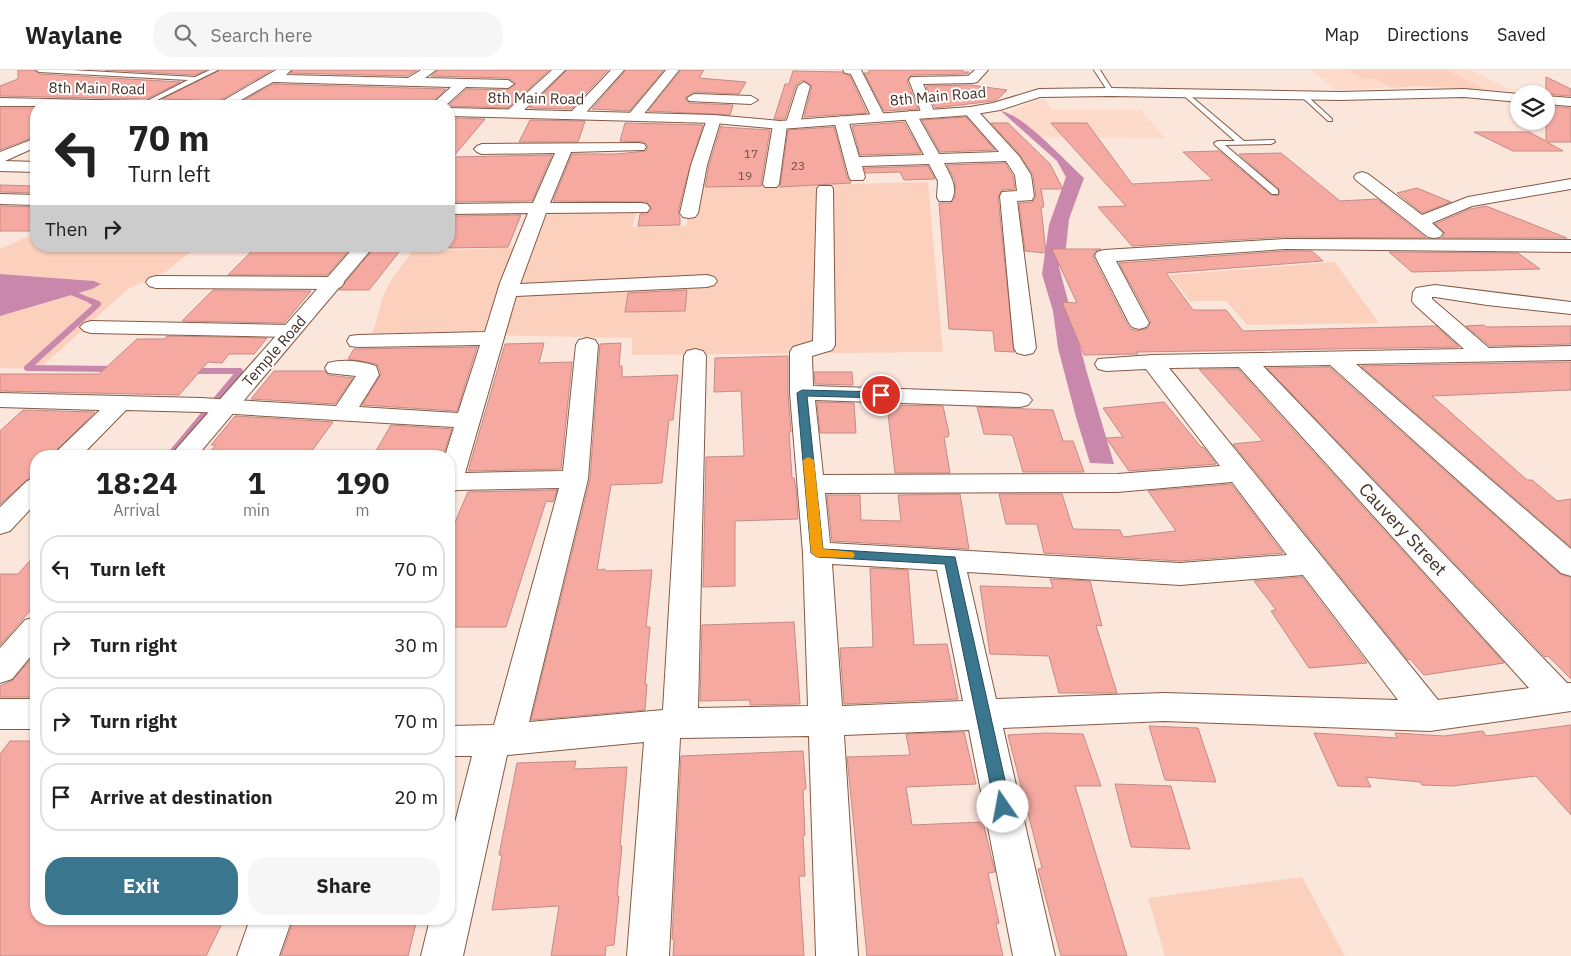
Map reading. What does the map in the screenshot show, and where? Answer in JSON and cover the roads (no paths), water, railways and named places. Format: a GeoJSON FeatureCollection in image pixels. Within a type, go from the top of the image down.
{"type":"FeatureCollection","features":[{"type":"Feature","properties":{"kind":"street"},"geometry":{"type":"LineString","coordinates":[[232,100],[285,70]]}},
{"type":"Feature","properties":{"kind":"street"},"geometry":{"type":"LineString","coordinates":[[342,80],[360,70]]}},
{"type":"Feature","properties":{"kind":"street"},"geometry":{"type":"LineString","coordinates":[[411,82],[430,70]]}},
{"type":"Feature","properties":{"kind":"street"},"geometry":{"type":"LineString","coordinates":[[445,100],[490,70]]}},
{"type":"Feature","properties":{"kind":"street"},"geometry":{"type":"LineString","coordinates":[[513,113],[559,70]]}},
{"type":"Feature","properties":{"kind":"street"},"geometry":{"type":"LineString","coordinates":[[576,115],[618,70]]}},
{"type":"Feature","properties":{"kind":"street"},"geometry":{"type":"LineString","coordinates":[[634,117],[673,70]]}},
{"type":"Feature","properties":{"kind":"street"},"geometry":{"type":"LineString","coordinates":[[849,70],[854,70],[878,118]]}},
{"type":"Feature","properties":{"kind":"street"},"geometry":{"type":"LineString","coordinates":[[928,114],[915,80],[968,80],[973,79],[982,70]]}},
{"type":"Feature","properties":{"kind":"street"},"geometry":{"type":"LineString","coordinates":[[270,78],[508,84]]}},
{"type":"Feature","properties":{"kind":"street"},"geometry":{"type":"LineString","coordinates":[[771,184],[786,124],[804,86]]}},
{"type":"Feature","properties":{"kind":"street","name":"8th Main Road"},"geometry":{"type":"LineString","coordinates":[[455,112],[714,119],[786,124],[970,111],[996,106],[1039,93],[1111,92],[1304,96],[1464,93],[1510,97]]}},
{"type":"Feature","properties":{"kind":"street"},"geometry":{"type":"LineString","coordinates":[[694,98],[754,94],[739,120]]}},
{"type":"Feature","properties":{"kind":"street"},"geometry":{"type":"LineString","coordinates":[[1555,101],[1571,102]]}},
{"type":"Feature","properties":{"kind":"street","name":"8th Main Road"},"geometry":{"type":"LineString","coordinates":[[0,102],[30,103]]}},
{"type":"Feature","properties":{"kind":"street"},"geometry":{"type":"LineString","coordinates":[[970,111],[1011,156],[1023,175],[1026,196],[1008,196],[1025,348]]}},
{"type":"Feature","properties":{"kind":"street"},"geometry":{"type":"LineString","coordinates":[[910,115],[946,181],[945,197]]}},
{"type":"Feature","properties":{"kind":"street"},"geometry":{"type":"LineString","coordinates":[[689,213],[699,165],[714,119]]}},
{"type":"Feature","properties":{"kind":"street"},"geometry":{"type":"LineString","coordinates":[[841,120],[857,177]]}},
{"type":"Feature","properties":{"kind":"street"},"geometry":{"type":"LineString","coordinates":[[9,136],[30,137]]}},
{"type":"Feature","properties":{"kind":"street"},"geometry":{"type":"LineString","coordinates":[[0,158],[30,145]]}},
{"type":"Feature","properties":{"kind":"street"},"geometry":{"type":"LineString","coordinates":[[482,149],[639,147]]}},
{"type":"Feature","properties":{"kind":"street"},"geometry":{"type":"LineString","coordinates":[[455,463],[508,290],[539,208],[565,148]]}},
{"type":"Feature","properties":{"kind":"street"},"geometry":{"type":"LineString","coordinates":[[852,162],[1011,156]]}},
{"type":"Feature","properties":{"kind":"street"},"geometry":{"type":"LineString","coordinates":[[0,166],[30,167]]}},
{"type":"Feature","properties":{"kind":"street"},"geometry":{"type":"LineString","coordinates":[[1362,176],[1449,245]]}},
{"type":"Feature","properties":{"kind":"street"},"geometry":{"type":"LineString","coordinates":[[1420,222],[1468,202],[1571,184]]}},
{"type":"Feature","properties":{"kind":"street"},"geometry":{"type":"LineString","coordinates":[[825,189],[824,345],[801,352],[802,393],[817,553],[837,956]]}},
{"type":"Feature","properties":{"kind":"street"},"geometry":{"type":"LineString","coordinates":[[0,199],[30,200]]}},
{"type":"Feature","properties":{"kind":"street"},"geometry":{"type":"LineString","coordinates":[[455,209],[641,208]]}},
{"type":"Feature","properties":{"kind":"street"},"geometry":{"type":"LineString","coordinates":[[1140,323],[1104,256],[1285,244],[1571,246]]}},
{"type":"Feature","properties":{"kind":"street","name":"Temple Road"},"geometry":{"type":"LineString","coordinates":[[187,450],[215,406],[290,331],[334,284],[360,252]]}},
{"type":"Feature","properties":{"kind":"street"},"geometry":{"type":"LineString","coordinates":[[156,282],[334,284]]}},
{"type":"Feature","properties":{"kind":"street"},"geometry":{"type":"LineString","coordinates":[[508,290],[706,282]]}},
{"type":"Feature","properties":{"kind":"street"},"geometry":{"type":"LineString","coordinates":[[1484,355],[1422,301],[1423,292],[1435,291],[1486,299],[1571,308]]}},
{"type":"Feature","properties":{"kind":"street"},"geometry":{"type":"LineString","coordinates":[[91,327],[290,331]]}},
{"type":"Feature","properties":{"kind":"street"},"geometry":{"type":"LineString","coordinates":[[358,341],[493,338]]}},
{"type":"Feature","properties":{"kind":"street"},"geometry":{"type":"LineString","coordinates":[[455,908],[500,741],[575,479],[587,345]]}},
{"type":"Feature","properties":{"kind":"street"},"geometry":{"type":"LineString","coordinates":[[1106,364],[1571,354]]}},
{"type":"Feature","properties":{"kind":"street"},"geometry":{"type":"LineString","coordinates":[[648,956],[672,724],[696,356]]}},
{"type":"Feature","properties":{"kind":"street"},"geometry":{"type":"LineString","coordinates":[[1335,358],[1571,565]]}},
{"type":"Feature","properties":{"kind":"street","name":"Cauvery Street"},"geometry":{"type":"LineString","coordinates":[[1245,360],[1566,698]]}},
{"type":"Feature","properties":{"kind":"street"},"geometry":{"type":"LineString","coordinates":[[1152,362],[1430,716]]}},
{"type":"Feature","properties":{"kind":"street"},"geometry":{"type":"LineString","coordinates":[[336,368],[362,368],[368,371],[368,375],[343,414]]}},
{"type":"Feature","properties":{"kind":"street"},"geometry":{"type":"LineString","coordinates":[[802,393],[1020,400]]}},
{"type":"Feature","properties":{"kind":"street"},"geometry":{"type":"LineString","coordinates":[[0,417],[10,400],[215,406],[468,421]]}},
{"type":"Feature","properties":{"kind":"street"},"geometry":{"type":"LineString","coordinates":[[73,450],[120,402]]}},
{"type":"Feature","properties":{"kind":"street"},"geometry":{"type":"LineString","coordinates":[[811,484],[1117,483],[1239,473]]}},
{"type":"Feature","properties":{"kind":"street"},"geometry":{"type":"LineString","coordinates":[[455,483],[575,479]]}},
{"type":"Feature","properties":{"kind":"street"},"geometry":{"type":"LineString","coordinates":[[0,524],[30,493]]}},
{"type":"Feature","properties":{"kind":"street"},"geometry":{"type":"LineString","coordinates":[[817,553],[1180,574],[1311,564]]}},
{"type":"Feature","properties":{"kind":"street"},"geometry":{"type":"LineString","coordinates":[[950,560],[1034,956]]}},
{"type":"Feature","properties":{"kind":"street"},"geometry":{"type":"LineString","coordinates":[[0,670],[30,636]]}},
{"type":"Feature","properties":{"kind":"street"},"geometry":{"type":"LineString","coordinates":[[455,741],[500,741],[672,724],[826,721],[1164,707],[1430,716],[1566,698]]}},
{"type":"Feature","properties":{"kind":"street"},"geometry":{"type":"LineString","coordinates":[[0,714],[30,714]]}},
{"type":"Feature","properties":{"kind":"street"},"geometry":{"type":"LineString","coordinates":[[258,956],[269,925]]}},
{"type":"Feature","properties":{"kind":"street"},"geometry":{"type":"LineString","coordinates":[[442,956],[450,925]]}},
{"type":"Feature","properties":{"kind":"lane"},"geometry":{"type":"LineString","coordinates":[[39,70],[197,79]]}},
{"type":"Feature","properties":{"kind":"lane"},"geometry":{"type":"LineString","coordinates":[[153,100],[214,70]]}},
{"type":"Feature","properties":{"kind":"lane"},"geometry":{"type":"LineString","coordinates":[[1097,70],[1111,92]]}},
{"type":"Feature","properties":{"kind":"lane"},"geometry":{"type":"LineString","coordinates":[[28,74],[92,77],[99,74]]}},
{"type":"Feature","properties":{"kind":"lane"},"geometry":{"type":"LineString","coordinates":[[114,79],[163,81],[170,77]]}},
{"type":"Feature","properties":{"kind":"lane"},"geometry":{"type":"LineString","coordinates":[[1184,93],[1242,143]]}},
{"type":"Feature","properties":{"kind":"lane"},"geometry":{"type":"LineString","coordinates":[[1304,96],[1330,120]]}},
{"type":"Feature","properties":{"kind":"lane"},"geometry":{"type":"LineString","coordinates":[[1271,142],[1218,143],[1275,192]]}},
{"type":"Feature","properties":{"kind":"waterway"},"geometry":{"type":"LineString","coordinates":[[65,290],[94,302]]}},
{"type":"Feature","properties":{"kind":"waterway"},"geometry":{"type":"LineString","coordinates":[[91,301],[98,304],[27,368],[115,369]]}},
{"type":"Feature","properties":{"kind":"waterway"},"geometry":{"type":"LineString","coordinates":[[174,450],[240,371],[191,371]]}}]}
